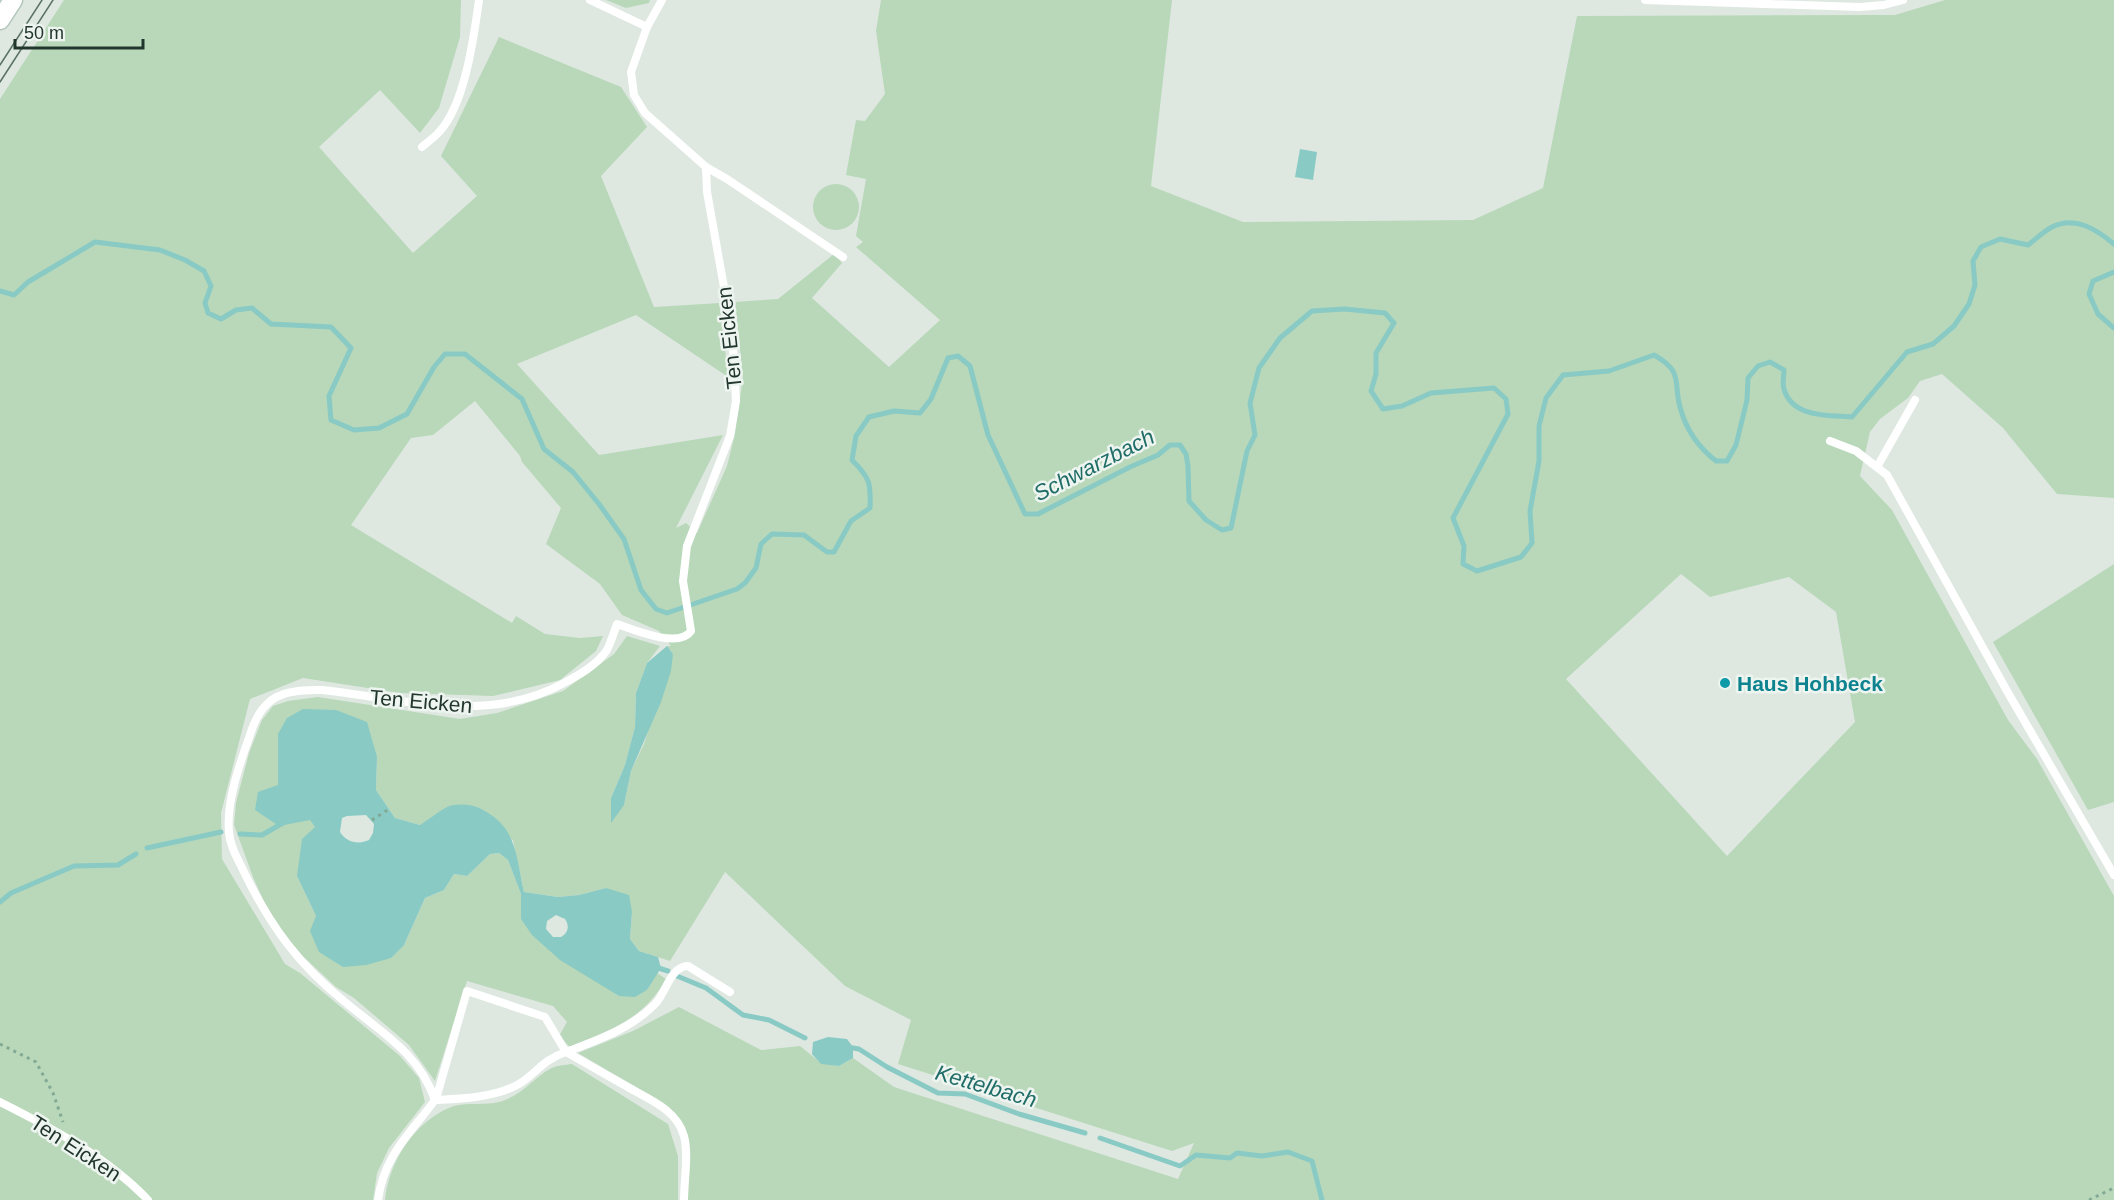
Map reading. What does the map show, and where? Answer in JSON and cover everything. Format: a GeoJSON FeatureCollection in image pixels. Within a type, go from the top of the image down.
{"type":"FeatureCollection","features":[{"type":"Feature","properties":{"kind":"main road"},"geometry":{"type":"LineString","coordinates":[[0,20],[13,0]]}},
{"type":"Feature","properties":{"kind":"lane"},"geometry":{"type":"LineString","coordinates":[[422,147],[440,131],[451,115],[472,50],[479,0]]}},
{"type":"Feature","properties":{"kind":"lane"},"geometry":{"type":"LineString","coordinates":[[590,0],[647,27]]}},
{"type":"Feature","properties":{"kind":"lane"},"geometry":{"type":"LineString","coordinates":[[662,0],[647,27],[631,72],[634,95],[645,113],[706,167],[843,257]]}},
{"type":"Feature","properties":{"kind":"lane"},"geometry":{"type":"LineString","coordinates":[[1645,0],[1860,7],[1884,5],[1903,0]]}},
{"type":"Feature","properties":{"kind":"lane","name":"Ten Eicken"},"geometry":{"type":"LineString","coordinates":[[435,1101],[422,1070],[407,1053],[298,959],[267,914],[236,856],[229,836],[230,813],[237,779],[254,722],[267,703],[288,692],[304,689],[342,692],[443,707],[511,703],[558,686],[591,665],[607,649],[616,624],[662,637],[680,639],[691,631],[683,581],[687,546],[730,436],[736,401],[733,349],[707,192],[706,167]]}},
{"type":"Feature","properties":{"kind":"lane"},"geometry":{"type":"LineString","coordinates":[[1877,467],[1915,400]]}},
{"type":"Feature","properties":{"kind":"lane"},"geometry":{"type":"LineString","coordinates":[[1830,441],[1856,451],[1887,475],[2007,691],[2114,875]]}},
{"type":"Feature","properties":{"kind":"lane"},"geometry":{"type":"LineString","coordinates":[[435,1101],[500,1092],[519,1083],[543,1062],[600,1040],[632,1024],[658,1000],[681,966],[688,966],[730,992]]}},
{"type":"Feature","properties":{"kind":"lane"},"geometry":{"type":"LineString","coordinates":[[378,1200],[382,1181],[393,1154],[435,1101],[467,991],[545,1017],[566,1052],[668,1111],[684,1135],[684,1200]]}},
{"type":"Feature","properties":{"kind":"lane","name":"Ten Eicken"},"geometry":{"type":"LineString","coordinates":[[0,1102],[70,1141],[120,1174],[148,1200]]}},
{"type":"Feature","properties":{"kind":"path"},"geometry":{"type":"LineString","coordinates":[[372,820],[389,809]]}},
{"type":"Feature","properties":{"kind":"path"},"geometry":{"type":"LineString","coordinates":[[0,1044],[36,1062],[53,1093],[70,1141]]}},
{"type":"Feature","properties":{"kind":"path"},"geometry":{"type":"LineString","coordinates":[[2089,1200],[2114,1188]]}},
{"type":"Feature","properties":{"kind":"green space"},"geometry":{"type":"Polygon","coordinates":[[[64,0],[461,0],[460,37],[439,108],[420,133],[380,90],[319,147],[413,253],[477,196],[441,156],[499,37],[621,87],[647,127],[601,176],[654,307],[720,303],[728,377],[636,315],[517,364],[599,455],[723,435],[676,528],[686,523],[697,533],[727,466],[735,434],[743,377],[735,302],[778,299],[834,254],[842,263],[812,298],[889,367],[940,320],[856,247],[863,242],[856,236],[866,179],[846,175],[856,120],[865,121],[885,94],[876,31],[881,0],[1172,0],[1151,186],[1243,222],[1473,220],[1543,188],[1577,16],[1895,15],[1945,0],[2114,0],[2114,498],[2057,494],[2003,428],[1942,374],[1920,381],[1908,398],[1880,419],[1870,432],[1860,476],[1892,510],[2008,720],[2037,759],[2114,896],[2114,1200],[688,1200],[689,1145],[682,1123],[665,1104],[578,1053],[633,1031],[679,1007],[761,1050],[800,1046],[821,1063],[839,1066],[853,1058],[894,1087],[1178,1179],[1194,1143],[1172,1151],[898,1064],[911,1020],[845,986],[725,872],[670,961],[639,951],[630,939],[632,912],[606,888],[579,895],[558,897],[524,892],[513,840],[449,806],[420,825],[395,818],[376,790],[377,757],[278,734],[278,785],[315,827],[297,876],[316,916],[404,945],[425,898],[444,890],[454,874],[467,876],[490,854],[499,853],[508,860],[521,894],[521,919],[601,984],[619,996],[647,990],[657,973],[666,979],[647,1004],[625,1022],[570,1047],[559,1036],[567,1022],[553,1006],[467,981],[435,1081],[409,1045],[354,998],[336,987],[278,933],[253,877],[234,825],[236,803],[249,753],[262,720],[273,706],[288,701],[318,697],[460,719],[497,713],[563,691],[614,654],[627,636],[660,646],[647,663],[636,693],[635,727],[625,765],[611,798],[624,805],[631,771],[644,744],[673,654],[667,646],[671,646],[659,631],[622,615],[600,584],[546,544],[561,508],[475,401],[433,435],[411,438],[351,525],[512,623],[516,616],[545,634],[580,638],[603,636],[596,651],[560,680],[493,696],[400,693],[303,678],[250,699],[221,813],[222,859],[285,964],[300,973],[400,1056],[419,1078],[425,1102],[389,1148],[377,1173],[373,1200],[0,1200],[0,99],[64,0]],[[1681,574],[1566,679],[1727,856],[1855,722],[1836,612],[1789,577],[1710,597],[1681,574]]]}},
{"type":"Feature","properties":{"kind":"green space"},"geometry":{"type":"Polygon","coordinates":[[[606,0],[650,0],[649,3],[626,8],[606,0]]]}},
{"type":"Feature","properties":{"kind":"green space"},"geometry":{"type":"Polygon","coordinates":[[[836,184],[845,185],[853,190],[858,198],[858,216],[853,224],[845,229],[836,230],[827,229],[819,224],[814,216],[813,207],[814,198],[819,190],[827,185],[836,184]]]}},
{"type":"Feature","properties":{"kind":"green space"},"geometry":{"type":"Polygon","coordinates":[[[2114,564],[2114,802],[2088,810],[1993,642],[2114,564]]]}},
{"type":"Feature","properties":{"kind":"green space"},"geometry":{"type":"Polygon","coordinates":[[[572,1064],[668,1124],[678,1156],[678,1200],[385,1200],[392,1172],[406,1145],[415,1133],[438,1114],[451,1107],[464,1104],[505,1100],[552,1068],[572,1064]]]}},
{"type":"Feature","properties":{"kind":"water"},"geometry":{"type":"Polygon","coordinates":[[[1300,149],[1317,152],[1313,180],[1295,177],[1300,149]]]}},
{"type":"Feature","properties":{"kind":"water"},"geometry":{"type":"Polygon","coordinates":[[[667,646],[673,654],[671,671],[661,702],[631,771],[624,805],[611,823],[611,798],[625,765],[635,727],[636,693],[647,663],[667,646]]]}},
{"type":"Feature","properties":{"kind":"water"},"geometry":{"type":"Polygon","coordinates":[[[303,709],[336,710],[367,722],[377,757],[376,790],[395,818],[420,825],[451,806],[470,805],[483,810],[503,826],[514,845],[524,892],[558,897],[579,895],[606,888],[629,895],[632,912],[630,939],[639,951],[658,957],[661,968],[647,990],[635,997],[619,996],[560,960],[532,935],[521,919],[521,894],[508,860],[499,853],[490,854],[467,876],[454,874],[444,890],[425,898],[404,945],[391,958],[366,965],[343,967],[319,952],[310,931],[316,916],[297,876],[302,839],[315,827],[310,820],[279,826],[255,810],[258,792],[278,785],[278,734],[287,718],[303,709]],[[366,815],[342,818],[340,832],[353,842],[369,840],[374,824],[366,815]],[[556,915],[547,921],[546,929],[553,937],[561,937],[568,927],[565,919],[556,915]]]}},
{"type":"Feature","properties":{"kind":"water"},"geometry":{"type":"Polygon","coordinates":[[[828,1037],[847,1039],[853,1047],[853,1058],[839,1066],[821,1064],[812,1054],[813,1042],[828,1037]]]}},
{"type":"Feature","properties":{"kind":"waterway","name":"Schwarzbach"},"geometry":{"type":"LineString","coordinates":[[0,291],[14,295],[28,282],[95,242],[160,250],[204,271],[211,286],[205,303],[208,313],[221,319],[236,310],[252,308],[271,324],[331,327],[351,348],[329,396],[331,420],[354,430],[379,428],[407,414],[434,367],[445,354],[465,354],[522,399],[544,449],[573,472],[599,504],[624,539],[641,590],[656,609],[667,613],[737,589],[745,583],[756,568],[761,544],[772,534],[804,535],[827,552],[834,552],[851,521],[870,508],[868,481],[852,460],[856,436],[869,417],[894,411],[920,413],[931,399],[948,358],[958,356],[970,366],[988,435],[1025,514],[1038,514],[1158,455],[1170,445],[1180,445],[1186,454],[1188,466],[1189,501],[1206,520],[1222,530],[1231,528],[1247,451],[1255,435],[1250,403],[1259,368],[1280,338],[1312,311],[1344,309],[1385,313],[1394,323],[1376,353],[1376,374],[1371,391],[1383,409],[1402,406],[1431,393],[1494,388],[1506,399],[1508,414],[1453,518],[1464,546],[1463,564],[1477,571],[1521,557],[1532,543],[1530,511],[1539,461],[1539,426],[1546,398],[1563,375],[1609,371],[1654,355],[1674,372],[1683,415],[1694,437],[1716,461],[1727,461],[1736,445],[1747,400],[1748,378],[1758,366],[1770,362],[1784,370],[1783,387],[1788,398],[1803,410],[1822,415],[1852,417],[1907,352],[1933,344],[1954,326],[1969,304],[1975,285],[1973,261],[1981,247],[2000,239],[2028,245],[2052,227],[2069,223],[2077,223],[2093,229],[2114,244]]}},
{"type":"Feature","properties":{"kind":"waterway","name":"Schwarzbach"},"geometry":{"type":"LineString","coordinates":[[2114,272],[2093,281],[2089,294],[2098,314],[2114,328]]}},
{"type":"Feature","properties":{"kind":"waterway","name":"Kettelbach"},"geometry":{"type":"LineString","coordinates":[[240,834],[262,835],[283,823]]}},
{"type":"Feature","properties":{"kind":"waterway","name":"Kettelbach"},"geometry":{"type":"LineString","coordinates":[[147,848],[221,832]]}},
{"type":"Feature","properties":{"kind":"waterway","name":"Kettelbach"},"geometry":{"type":"LineString","coordinates":[[0,902],[11,893],[74,866],[118,865],[136,854]]}},
{"type":"Feature","properties":{"kind":"waterway","name":"Kettelbach"},"geometry":{"type":"LineString","coordinates":[[655,967],[668,971]]}},
{"type":"Feature","properties":{"kind":"waterway","name":"Kettelbach"},"geometry":{"type":"LineString","coordinates":[[677,976],[706,988],[743,1015],[769,1020],[805,1038]]}},
{"type":"Feature","properties":{"kind":"waterway","name":"Kettelbach"},"geometry":{"type":"LineString","coordinates":[[847,1047],[859,1049],[887,1067],[938,1093],[965,1094],[1019,1114],[1085,1133]]}},
{"type":"Feature","properties":{"kind":"waterway","name":"Kettelbach"},"geometry":{"type":"LineString","coordinates":[[1100,1138],[1180,1166],[1196,1155],[1230,1158],[1237,1153],[1262,1156],[1288,1152],[1312,1161],[1322,1200]]}},
{"type":"Feature","properties":{"kind":"tram line"},"geometry":{"type":"LineString","coordinates":[[0,65],[42,0]]}},
{"type":"Feature","properties":{"kind":"tram line"},"geometry":{"type":"LineString","coordinates":[[0,82],[53,0]]}},
{"type":"Feature","properties":{"kind":"place","name":"Haus Hohbeck"},"geometry":{"type":"Point","coordinates":[1725,683]}}]}
